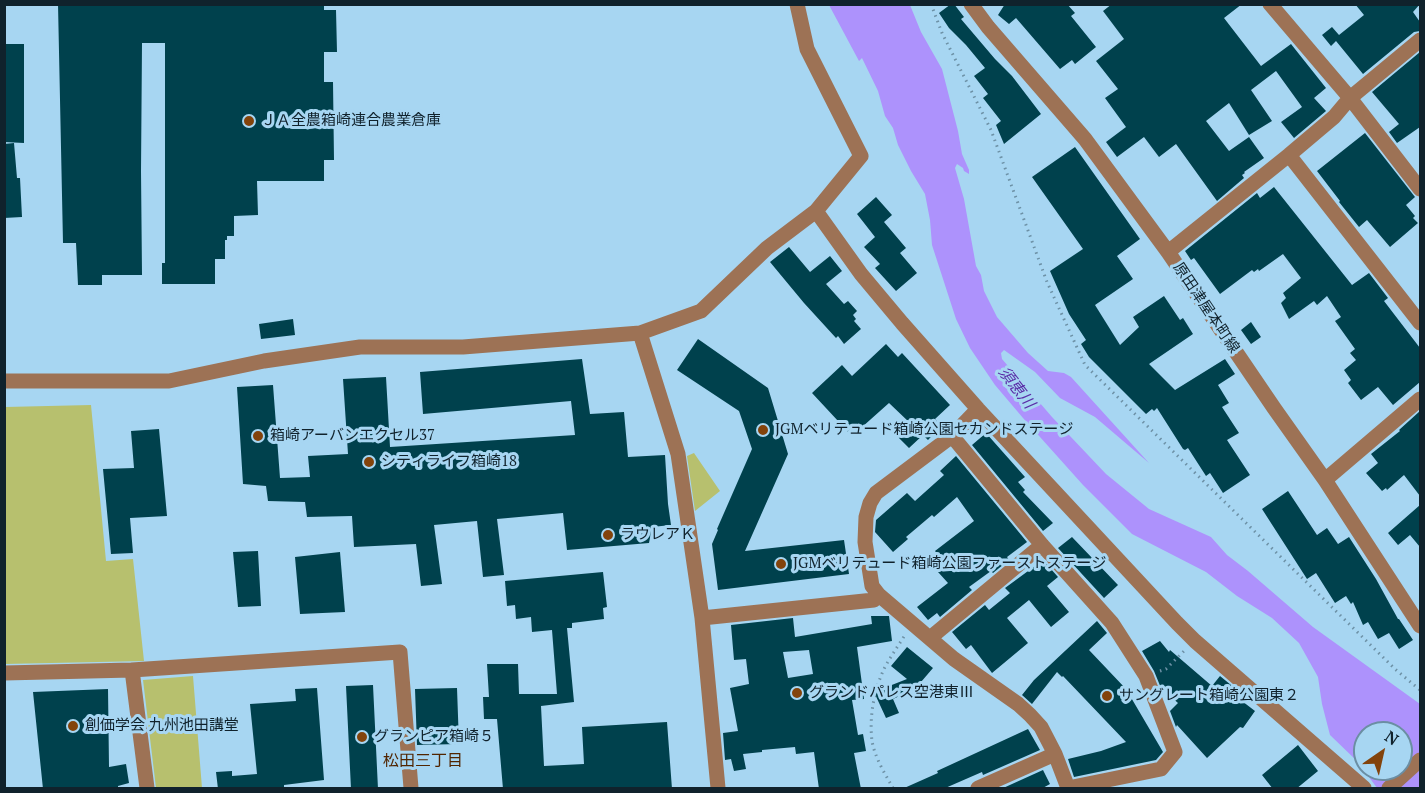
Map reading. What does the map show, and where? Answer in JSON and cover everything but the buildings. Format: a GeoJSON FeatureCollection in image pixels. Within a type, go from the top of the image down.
{"type":"FeatureCollection","features":[{"type":"Feature","properties":{"kind":"street"},"geometry":{"type":"LineString","coordinates":[[4,381],[169,381],[264,361],[360,347],[463,347],[640,333],[701,311],[767,248],[816,211],[861,156],[807,49],[797,4]]}},
{"type":"Feature","properties":{"kind":"street","name":"原田津屋本町線"},"geometry":{"type":"LineString","coordinates":[[971,4],[988,27],[1085,139],[1168,252],[1325,480],[1420,626]]}},
{"type":"Feature","properties":{"kind":"street"},"geometry":{"type":"LineString","coordinates":[[1270,4],[1350,98],[1420,189]]}},
{"type":"Feature","properties":{"kind":"street"},"geometry":{"type":"LineString","coordinates":[[1168,252],[1334,117],[1350,98],[1420,40]]}},
{"type":"Feature","properties":{"kind":"street"},"geometry":{"type":"LineString","coordinates":[[1288,155],[1420,323]]}},
{"type":"Feature","properties":{"kind":"street"},"geometry":{"type":"LineString","coordinates":[[816,211],[861,274],[902,323],[978,409],[1195,641],[1364,789]]}},
{"type":"Feature","properties":{"kind":"street"},"geometry":{"type":"LineString","coordinates":[[640,333],[678,454],[702,618],[718,789]]}},
{"type":"Feature","properties":{"kind":"street"},"geometry":{"type":"LineString","coordinates":[[1325,480],[1420,401]]}},
{"type":"Feature","properties":{"kind":"street"},"geometry":{"type":"LineString","coordinates":[[952,436],[1042,545],[1112,623],[1146,676],[1174,752],[1161,770],[1068,789],[1055,754],[1041,727],[1024,710],[954,659],[879,595],[872,586],[865,542],[866,517],[870,503],[876,493],[952,436],[978,409]]}},
{"type":"Feature","properties":{"kind":"street"},"geometry":{"type":"LineString","coordinates":[[930,638],[1042,545]]}},
{"type":"Feature","properties":{"kind":"street"},"geometry":{"type":"LineString","coordinates":[[702,618],[873,600],[879,595]]}},
{"type":"Feature","properties":{"kind":"street"},"geometry":{"type":"LineString","coordinates":[[4,673],[132,670],[400,652],[411,789]]}},
{"type":"Feature","properties":{"kind":"street"},"geometry":{"type":"LineString","coordinates":[[132,670],[147,789]]}},
{"type":"Feature","properties":{"kind":"street"},"geometry":{"type":"LineString","coordinates":[[978,789],[1055,754]]}},
{"type":"Feature","properties":{"kind":"street"},"geometry":{"type":"LineString","coordinates":[[1389,789],[1420,760]]}},
{"type":"Feature","properties":{"kind":"path"},"geometry":{"type":"LineString","coordinates":[[931,4],[942,33],[991,130],[1047,282],[1085,365],[1395,669],[1420,690]]}},
{"type":"Feature","properties":{"kind":"path"},"geometry":{"type":"LineString","coordinates":[[893,789],[872,742],[875,693],[885,668],[912,623]]}},
{"type":"Feature","properties":{"kind":"path"},"geometry":{"type":"LineString","coordinates":[[1146,676],[1166,669],[1195,641]]}},
{"type":"Feature","properties":{"kind":"green space"},"geometry":{"type":"Polygon","coordinates":[[[91,405],[106,561],[133,559],[144,661],[5,664],[5,407],[91,405]]]}},
{"type":"Feature","properties":{"kind":"green space"},"geometry":{"type":"Polygon","coordinates":[[[694,453],[720,491],[695,511],[687,456],[694,453]]]}},
{"type":"Feature","properties":{"kind":"green space"},"geometry":{"type":"Polygon","coordinates":[[[193,676],[202,788],[156,788],[143,680],[193,676]]]}},
{"type":"Feature","properties":{"kind":"water","name":"須恵川"},"geometry":{"type":"Polygon","coordinates":[[[829,5],[910,5],[921,32],[942,69],[962,154],[969,170],[969,174],[957,164],[955,168],[964,199],[976,266],[981,275],[984,291],[997,317],[1028,353],[1048,371],[1064,373],[1071,377],[1149,463],[1095,417],[1060,398],[1035,372],[1004,350],[1001,353],[1002,359],[1052,417],[1106,474],[1149,509],[1211,537],[1227,555],[1313,627],[1420,704],[1420,788],[1377,788],[1372,781],[1413,781],[1413,721],[1353,721],[1353,757],[1330,735],[1318,677],[1299,643],[1272,618],[1237,596],[1206,572],[1132,534],[1083,485],[995,385],[970,348],[956,319],[932,245],[925,194],[898,145],[893,128],[885,116],[878,91],[862,58],[859,61],[829,5]]]}},
{"type":"Feature","properties":{"kind":"place","name":"ＪＡ全農箱崎連合農業倉庫"},"geometry":{"type":"Point","coordinates":[249,121]}},
{"type":"Feature","properties":{"kind":"place","name":"JGMベリテュード箱崎公園セカンドステージ"},"geometry":{"type":"Point","coordinates":[763,430]}},
{"type":"Feature","properties":{"kind":"place","name":"箱崎アーバンエクセル37"},"geometry":{"type":"Point","coordinates":[258,436]}},
{"type":"Feature","properties":{"kind":"place","name":"シティライフ箱崎18"},"geometry":{"type":"Point","coordinates":[369,462]}},
{"type":"Feature","properties":{"kind":"place","name":"ラウレアＫ"},"geometry":{"type":"Point","coordinates":[608,535]}},
{"type":"Feature","properties":{"kind":"place","name":"JGMベリテュード箱崎公園ファーストステージ"},"geometry":{"type":"Point","coordinates":[781,564]}},
{"type":"Feature","properties":{"kind":"place","name":"グランドパレス空港東Ⅲ"},"geometry":{"type":"Point","coordinates":[797,693]}},
{"type":"Feature","properties":{"kind":"place","name":"サングレート箱崎公園東２"},"geometry":{"type":"Point","coordinates":[1107,696]}},
{"type":"Feature","properties":{"kind":"place","name":"創価学会 九州池田講堂"},"geometry":{"type":"Point","coordinates":[73,726]}},
{"type":"Feature","properties":{"kind":"place","name":"グランピア箱崎５"},"geometry":{"type":"Point","coordinates":[362,737]}},
{"type":"Feature","properties":{"kind":"district","name":"松田三丁目"},"geometry":{"type":"Point","coordinates":[423,761]}}]}
